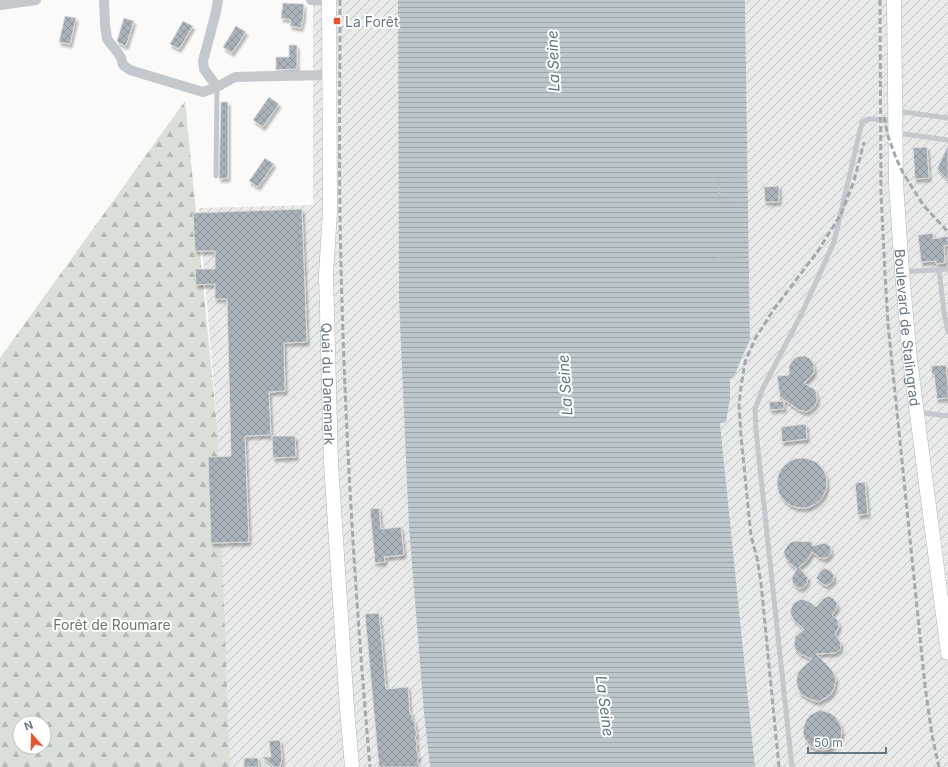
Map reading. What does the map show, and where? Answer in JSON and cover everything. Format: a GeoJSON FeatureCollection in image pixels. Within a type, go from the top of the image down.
{"type":"FeatureCollection","features":[{"type":"Feature","properties":{"kind":"main road","name":"Quai du Danemark"},"geometry":{"type":"LineString","coordinates":[[329,0],[330,212],[326,274],[330,455],[352,767]]}},
{"type":"Feature","properties":{"kind":"main road","name":"Boulevard de Stalingrad"},"geometry":{"type":"LineString","coordinates":[[894,0],[896,183],[902,272],[916,412],[947,631],[948,653]]}},
{"type":"Feature","properties":{"kind":"street"},"geometry":{"type":"LineString","coordinates":[[0,5],[36,0]]}},
{"type":"Feature","properties":{"kind":"street"},"geometry":{"type":"LineString","coordinates":[[104,0],[107,39],[118,52],[123,65],[130,70],[202,92],[217,88],[235,77],[329,75]]}},
{"type":"Feature","properties":{"kind":"street"},"geometry":{"type":"LineString","coordinates":[[217,88],[204,68],[203,60],[218,0]]}},
{"type":"Feature","properties":{"kind":"street"},"geometry":{"type":"LineString","coordinates":[[311,0],[329,0]]}},
{"type":"Feature","properties":{"kind":"lane"},"geometry":{"type":"LineString","coordinates":[[216,176],[217,88]]}},
{"type":"Feature","properties":{"kind":"lane"},"geometry":{"type":"LineString","coordinates":[[792,767],[755,410],[763,388],[802,314],[834,242],[862,122],[870,119],[895,121],[948,118]]}},
{"type":"Feature","properties":{"kind":"lane"},"geometry":{"type":"LineString","coordinates":[[895,121],[948,140]]}},
{"type":"Feature","properties":{"kind":"lane"},"geometry":{"type":"LineString","coordinates":[[902,272],[948,269]]}},
{"type":"Feature","properties":{"kind":"lane"},"geometry":{"type":"LineString","coordinates":[[939,270],[948,332]]}},
{"type":"Feature","properties":{"kind":"lane"},"geometry":{"type":"LineString","coordinates":[[916,412],[948,416]]}},
{"type":"Feature","properties":{"kind":"path"},"geometry":{"type":"LineString","coordinates":[[719,24],[745,24]]}},
{"type":"Feature","properties":{"kind":"path"},"geometry":{"type":"LineString","coordinates":[[747,178],[719,179],[720,206],[748,205]]}},
{"type":"Feature","properties":{"kind":"path"},"geometry":{"type":"LineString","coordinates":[[718,258],[749,256]]}},
{"type":"Feature","properties":{"kind":"shaded area"},"geometry":{"type":"Polygon","coordinates":[[[313,0],[406,0],[466,767],[230,767],[218,436],[199,208],[313,205],[313,0]]]}},
{"type":"Feature","properties":{"kind":"shaded area"},"geometry":{"type":"Polygon","coordinates":[[[745,0],[948,0],[948,767],[755,767],[720,422],[726,422],[730,399],[729,377],[742,357],[750,340],[745,0]]]}},
{"type":"Feature","properties":{"kind":"green space","name":"Forêt de Roumare"},"geometry":{"type":"Polygon","coordinates":[[[185,101],[218,436],[230,767],[0,767],[0,358],[185,101]]]}},
{"type":"Feature","properties":{"kind":"water","name":"La Seine"},"geometry":{"type":"Polygon","coordinates":[[[398,0],[745,0],[750,340],[734,377],[730,378],[730,399],[726,422],[720,423],[755,767],[430,767],[409,527],[399,299],[398,0]]]}},
{"type":"Feature","properties":{"kind":"building"},"geometry":{"type":"Polygon","coordinates":[[[283,3],[304,4],[301,28],[290,26],[291,20],[281,18],[283,3]]]}},
{"type":"Feature","properties":{"kind":"building"},"geometry":{"type":"Polygon","coordinates":[[[65,16],[76,18],[70,44],[59,42],[65,16]]]}},
{"type":"Feature","properties":{"kind":"building"},"geometry":{"type":"Polygon","coordinates":[[[124,18],[134,21],[126,46],[117,41],[124,18]]]}},
{"type":"Feature","properties":{"kind":"building"},"geometry":{"type":"Polygon","coordinates":[[[183,21],[193,26],[179,49],[170,44],[183,21]]]}},
{"type":"Feature","properties":{"kind":"building"},"geometry":{"type":"Polygon","coordinates":[[[236,26],[246,32],[232,53],[223,47],[236,26]]]}},
{"type":"Feature","properties":{"kind":"building"},"geometry":{"type":"Polygon","coordinates":[[[289,45],[297,45],[297,69],[276,70],[276,57],[289,57],[289,45]]]}},
{"type":"Feature","properties":{"kind":"building"},"geometry":{"type":"Polygon","coordinates":[[[269,97],[279,104],[263,127],[253,120],[269,97]]]}},
{"type":"Feature","properties":{"kind":"building"},"geometry":{"type":"Polygon","coordinates":[[[221,102],[228,102],[228,178],[219,179],[221,102]]]}},
{"type":"Feature","properties":{"kind":"building"},"geometry":{"type":"Polygon","coordinates":[[[948,145],[948,180],[937,169],[948,145]]]}},
{"type":"Feature","properties":{"kind":"building"},"geometry":{"type":"Polygon","coordinates":[[[927,147],[929,178],[915,179],[913,148],[927,147]]]}},
{"type":"Feature","properties":{"kind":"building"},"geometry":{"type":"Polygon","coordinates":[[[265,158],[274,164],[258,187],[249,181],[265,158]]]}},
{"type":"Feature","properties":{"kind":"building"},"geometry":{"type":"Polygon","coordinates":[[[779,186],[779,202],[765,202],[764,187],[779,186]]]}},
{"type":"Feature","properties":{"kind":"building"},"geometry":{"type":"Polygon","coordinates":[[[302,209],[307,342],[284,343],[285,391],[269,392],[271,435],[245,436],[249,542],[211,543],[208,457],[231,456],[227,299],[215,299],[215,284],[196,285],[195,269],[215,269],[215,251],[195,251],[193,213],[302,209]]]}},
{"type":"Feature","properties":{"kind":"building"},"geometry":{"type":"Polygon","coordinates":[[[933,233],[933,239],[948,236],[948,245],[944,246],[945,263],[936,264],[936,261],[921,262],[918,235],[933,233]]]}},
{"type":"Feature","properties":{"kind":"building"},"geometry":{"type":"Polygon","coordinates":[[[800,356],[809,358],[814,366],[812,376],[804,383],[814,389],[816,392],[817,402],[814,407],[807,412],[799,410],[780,397],[777,376],[789,375],[789,366],[795,358],[800,356]]]}},
{"type":"Feature","properties":{"kind":"building"},"geometry":{"type":"Polygon","coordinates":[[[946,365],[948,398],[937,399],[934,374],[932,374],[931,366],[946,365]]]}},
{"type":"Feature","properties":{"kind":"building"},"geometry":{"type":"Polygon","coordinates":[[[784,401],[784,409],[770,410],[769,402],[784,401]]]}},
{"type":"Feature","properties":{"kind":"building"},"geometry":{"type":"Polygon","coordinates":[[[806,424],[807,439],[782,442],[781,427],[806,424]]]}},
{"type":"Feature","properties":{"kind":"building"},"geometry":{"type":"Polygon","coordinates":[[[272,436],[295,436],[296,457],[273,458],[272,436]]]}},
{"type":"Feature","properties":{"kind":"building"},"geometry":{"type":"Polygon","coordinates":[[[802,458],[812,460],[820,465],[825,473],[827,483],[825,493],[820,501],[812,506],[802,508],[792,506],[784,501],[779,493],[777,483],[779,473],[784,465],[792,460],[802,458]]]}},
{"type":"Feature","properties":{"kind":"building"},"geometry":{"type":"Polygon","coordinates":[[[865,482],[868,514],[858,515],[855,483],[865,482]]]}},
{"type":"Feature","properties":{"kind":"building"},"geometry":{"type":"Polygon","coordinates":[[[379,508],[381,529],[401,527],[404,555],[384,557],[385,562],[375,563],[370,509],[379,508]]]}},
{"type":"Feature","properties":{"kind":"building"},"geometry":{"type":"Polygon","coordinates":[[[791,542],[812,542],[812,546],[825,543],[830,546],[831,550],[828,557],[824,559],[812,552],[807,561],[799,567],[808,578],[805,586],[800,589],[794,585],[792,581],[792,577],[797,569],[789,563],[784,555],[784,551],[788,545],[791,542]]]}},
{"type":"Feature","properties":{"kind":"building"},"geometry":{"type":"Polygon","coordinates":[[[824,568],[831,571],[834,576],[833,581],[827,586],[816,578],[824,568]]]}},
{"type":"Feature","properties":{"kind":"building"},"geometry":{"type":"Polygon","coordinates":[[[828,596],[833,598],[837,603],[837,608],[832,615],[838,621],[839,627],[835,635],[840,641],[841,645],[840,650],[835,653],[816,654],[831,669],[836,680],[831,694],[818,702],[804,696],[800,693],[798,688],[796,681],[798,673],[812,659],[800,654],[795,649],[795,637],[804,629],[794,620],[790,611],[793,604],[802,599],[810,602],[816,607],[828,596]]]}},
{"type":"Feature","properties":{"kind":"building"},"geometry":{"type":"Polygon","coordinates":[[[379,613],[386,689],[408,687],[410,714],[412,714],[412,719],[415,723],[417,733],[415,738],[417,742],[416,749],[419,757],[417,761],[420,767],[379,767],[365,614],[379,613]]]}},
{"type":"Feature","properties":{"kind":"building"},"geometry":{"type":"Polygon","coordinates":[[[820,710],[835,716],[842,730],[841,738],[837,743],[831,748],[824,750],[816,749],[810,746],[803,733],[804,725],[807,719],[810,715],[820,710]]]}},
{"type":"Feature","properties":{"kind":"building"},"geometry":{"type":"Polygon","coordinates":[[[280,740],[282,758],[280,767],[274,767],[262,757],[271,757],[269,741],[280,740]]]}},
{"type":"Feature","properties":{"kind":"building"},"geometry":{"type":"Polygon","coordinates":[[[244,758],[258,758],[259,767],[244,767],[244,758]]]}},
{"type":"Feature","properties":{"kind":"railway"},"geometry":{"type":"LineString","coordinates":[[340,0],[341,285],[354,561],[370,767]]}},
{"type":"Feature","properties":{"kind":"railway"},"geometry":{"type":"LineString","coordinates":[[880,0],[881,194],[888,324],[925,686],[932,735],[939,767]]}},
{"type":"Feature","properties":{"kind":"railway"},"geometry":{"type":"LineString","coordinates":[[884,117],[888,136],[903,173],[924,206],[948,232]]}},
{"type":"Feature","properties":{"kind":"railway"},"geometry":{"type":"LineString","coordinates":[[779,767],[761,583],[757,558],[751,536],[741,436],[739,405],[741,387],[745,362],[755,339],[774,309],[818,251],[841,214],[854,181],[864,142]]}},
{"type":"Feature","properties":{"kind":"place","name":"La Forêt"},"geometry":{"type":"Point","coordinates":[337,21]}}]}
